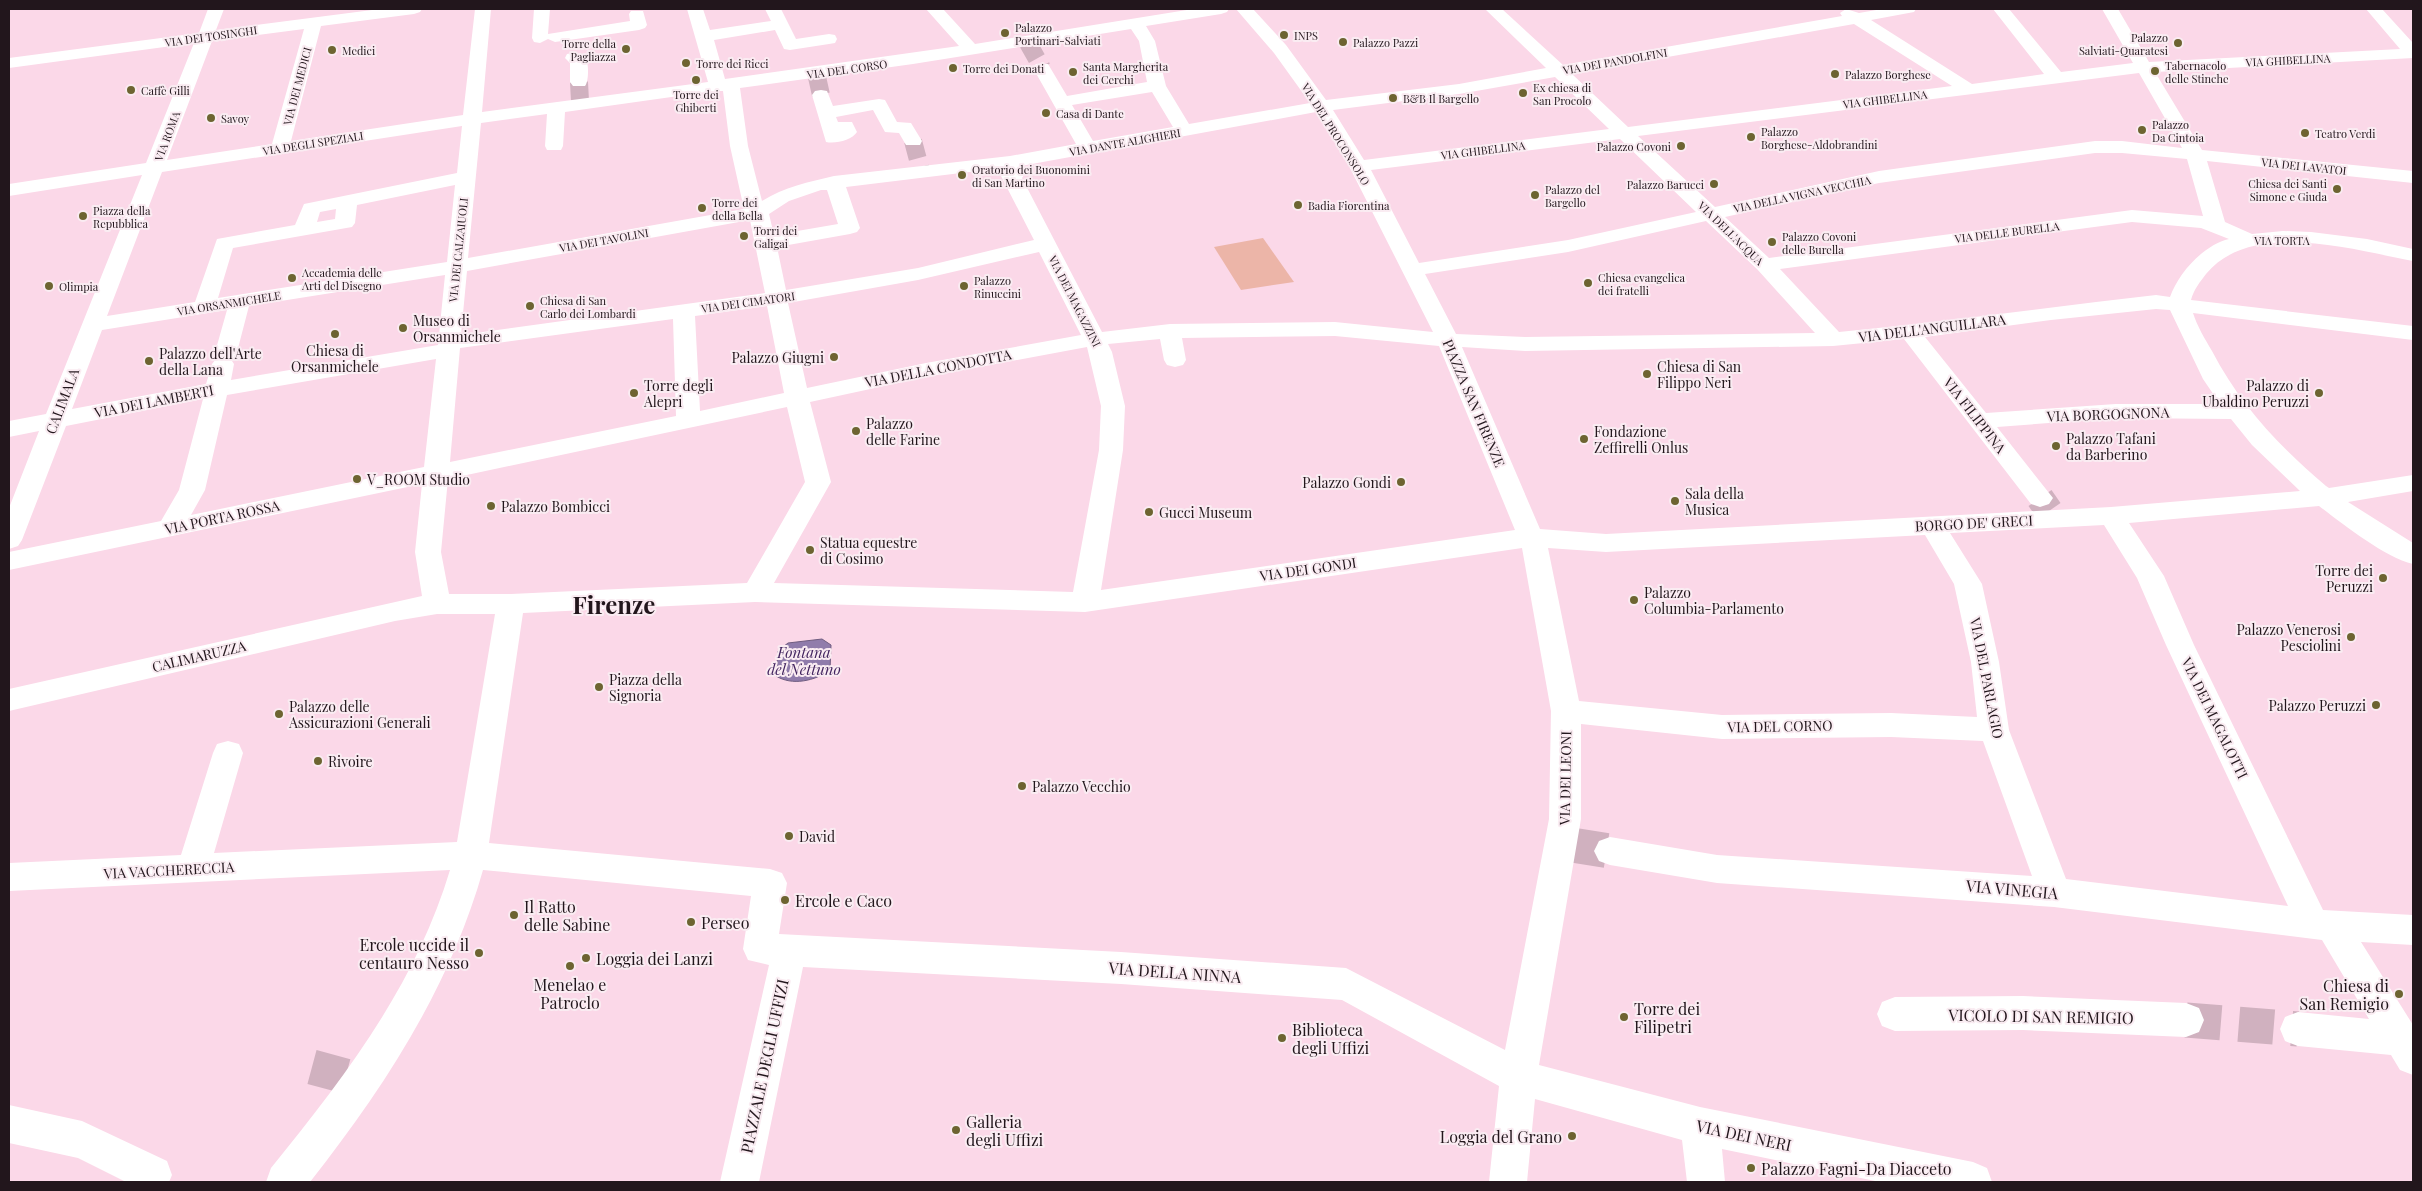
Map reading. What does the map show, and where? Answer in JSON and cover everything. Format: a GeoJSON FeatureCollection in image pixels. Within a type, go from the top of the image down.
{"type":"FeatureCollection","features":[{"type":"Feature","properties":{"kind":"street","name":"VIA ROMA"},"geometry":{"type":"LineString","coordinates":[[116,262],[216,9]]}},
{"type":"Feature","properties":{"kind":"street","name":"VIA DEI TOSINGHI"},"geometry":{"type":"LineString","coordinates":[[9,63],[414,9]]}},
{"type":"Feature","properties":{"kind":"street","name":"VIA DEI CALZAIUOLI"},"geometry":{"type":"LineString","coordinates":[[437,604],[428,552],[483,9]]}},
{"type":"Feature","properties":{"kind":"street"},"geometry":{"type":"LineString","coordinates":[[542,9],[548,38],[639,25],[637,14]]}},
{"type":"Feature","properties":{"kind":"street"},"geometry":{"type":"LineString","coordinates":[[694,9],[724,86],[754,209],[766,243],[797,398],[818,478],[818,482],[754,592]]}},
{"type":"Feature","properties":{"kind":"street"},"geometry":{"type":"LineString","coordinates":[[773,9],[790,45],[829,39]]}},
{"type":"Feature","properties":{"kind":"street"},"geometry":{"type":"LineString","coordinates":[[934,9],[971,49]]}},
{"type":"Feature","properties":{"kind":"street","name":"VIA DEL CORSO"},"geometry":{"type":"LineString","coordinates":[[471,119],[581,103],[724,86],[917,66],[971,49],[1221,9]]}},
{"type":"Feature","properties":{"kind":"street","name":"VIA DEL PROCONSOLO"},"geometry":{"type":"LineString","coordinates":[[1244,9],[1280,49],[1321,106],[1358,166],[1412,270]]}},
{"type":"Feature","properties":{"kind":"street","name":"VIA DELL'ACQUA"},"geometry":{"type":"LineString","coordinates":[[1493,9],[1764,265],[1833,339]]}},
{"type":"Feature","properties":{"kind":"street"},"geometry":{"type":"LineString","coordinates":[[1840,9],[1967,88]]}},
{"type":"Feature","properties":{"kind":"street","name":"VIA DEI PANDOLFINI"},"geometry":{"type":"LineString","coordinates":[[1321,106],[1459,89],[1908,9]]}},
{"type":"Feature","properties":{"kind":"street"},"geometry":{"type":"LineString","coordinates":[[2001,9],[2056,78]]}},
{"type":"Feature","properties":{"kind":"street"},"geometry":{"type":"LineString","coordinates":[[2110,9],[2146,67],[2195,154],[2216,226]]}},
{"type":"Feature","properties":{"kind":"street"},"geometry":{"type":"LineString","coordinates":[[2374,9],[2413,53]]}},
{"type":"Feature","properties":{"kind":"street"},"geometry":{"type":"LineString","coordinates":[[1135,22],[1147,42],[1157,86],[1184,131]]}},
{"type":"Feature","properties":{"kind":"street","name":"VIA DEI MEDICI"},"geometry":{"type":"LineString","coordinates":[[280,148],[314,23]]}},
{"type":"Feature","properties":{"kind":"street"},"geometry":{"type":"LineString","coordinates":[[704,36],[779,25]]}},
{"type":"Feature","properties":{"kind":"street","name":"VIA GHIBELLINA"},"geometry":{"type":"LineString","coordinates":[[1358,166],[1623,131],[2146,67],[2413,53]]}},
{"type":"Feature","properties":{"kind":"street"},"geometry":{"type":"LineString","coordinates":[[572,58],[578,60],[579,82]]}},
{"type":"Feature","properties":{"kind":"street"},"geometry":{"type":"LineString","coordinates":[[1042,68],[1088,149]]}},
{"type":"Feature","properties":{"kind":"street"},"geometry":{"type":"LineString","coordinates":[[1061,102],[1157,86]]}},
{"type":"Feature","properties":{"kind":"street"},"geometry":{"type":"LineString","coordinates":[[821,95],[828,121],[879,104],[891,128],[905,127],[913,141]]}},
{"type":"Feature","properties":{"kind":"street","name":"VIA DANTE ALIGHIERI"},"geometry":{"type":"LineString","coordinates":[[838,188],[1088,149],[1321,106]]}},
{"type":"Feature","properties":{"kind":"street"},"geometry":{"type":"LineString","coordinates":[[554,146],[556,107]]}},
{"type":"Feature","properties":{"kind":"street","name":"VIA DEGLI SPEZIALI"},"geometry":{"type":"LineString","coordinates":[[154,168],[471,119]]}},
{"type":"Feature","properties":{"kind":"street","name":"VIA DELLA VIGNA VECCHIA"},"geometry":{"type":"LineString","coordinates":[[1412,270],[1568,246],[1879,177],[2095,147],[2122,147],[2195,154]]}},
{"type":"Feature","properties":{"kind":"street","name":"VIA DEI LAVATOI"},"geometry":{"type":"LineString","coordinates":[[2195,154],[2413,177]]}},
{"type":"Feature","properties":{"kind":"street","name":"VIA DEI MAGAZZINI"},"geometry":{"type":"LineString","coordinates":[[1010,162],[1014,175],[1011,176],[1101,352],[1113,406],[1112,450],[1084,602]]}},
{"type":"Feature","properties":{"kind":"street"},"geometry":{"type":"LineString","coordinates":[[9,190],[154,168]]}},
{"type":"Feature","properties":{"kind":"street"},"geometry":{"type":"LineString","coordinates":[[204,307],[224,243],[304,229],[311,208],[465,177]]}},
{"type":"Feature","properties":{"kind":"street"},"geometry":{"type":"LineString","coordinates":[[766,243],[850,228],[838,188]]}},
{"type":"Feature","properties":{"kind":"street","name":"VIA DEI TAVOLINI"},"geometry":{"type":"LineString","coordinates":[[456,267],[757,213],[793,192],[838,188]]}},
{"type":"Feature","properties":{"kind":"street","name":"VIA DELLE BURELLA"},"geometry":{"type":"LineString","coordinates":[[1764,265],[2132,216],[2176,219],[2216,226],[2248,240]]}},
{"type":"Feature","properties":{"kind":"street","name":"VIA TORTA"},"geometry":{"type":"LineString","coordinates":[[2180,303],[2186,285],[2204,262],[2214,254],[2248,240],[2286,238],[2319,240],[2384,248],[2413,255]]}},
{"type":"Feature","properties":{"kind":"street","name":"VIA DEI CIMATORI"},"geometry":{"type":"LineString","coordinates":[[448,346],[778,298],[918,274],[1045,244]]}},
{"type":"Feature","properties":{"kind":"street","name":"CALIMALA"},"geometry":{"type":"LineString","coordinates":[[9,540],[116,262]]}},
{"type":"Feature","properties":{"kind":"street","name":"VIA ORSANMICHELE"},"geometry":{"type":"LineString","coordinates":[[91,325],[456,267]]}},
{"type":"Feature","properties":{"kind":"street","name":"PIAZZA SAN FIRENZE"},"geometry":{"type":"LineString","coordinates":[[1412,270],[1448,340],[1532,538]]}},
{"type":"Feature","properties":{"kind":"street"},"geometry":{"type":"LineString","coordinates":[[170,528],[192,490],[240,301]]}},
{"type":"Feature","properties":{"kind":"street","name":"VIA DELL'ANGUILLARA"},"geometry":{"type":"LineString","coordinates":[[1448,340],[1525,344],[1833,339],[1910,332],[2117,305],[2156,302],[2180,303],[2413,333]]}},
{"type":"Feature","properties":{"kind":"street"},"geometry":{"type":"LineString","coordinates":[[2180,303],[2186,323],[2212,376],[2237,412],[2285,465],[2324,497],[2413,555]]}},
{"type":"Feature","properties":{"kind":"street"},"geometry":{"type":"LineString","coordinates":[[684,311],[688,422]]}},
{"type":"Feature","properties":{"kind":"street","name":"VIA DELLA CONDOTTA"},"geometry":{"type":"LineString","coordinates":[[436,472],[688,422],[926,370],[1095,339],[1170,331],[1335,329],[1448,340]]}},
{"type":"Feature","properties":{"kind":"street"},"geometry":{"type":"LineString","coordinates":[[1170,331],[1174,360]]}},
{"type":"Feature","properties":{"kind":"street","name":"VIA FILIPPINA"},"geometry":{"type":"LineString","coordinates":[[1910,332],[2048,509]]}},
{"type":"Feature","properties":{"kind":"street","name":"VIA DEI LAMBERTI"},"geometry":{"type":"LineString","coordinates":[[9,429],[448,346]]}},
{"type":"Feature","properties":{"kind":"street","name":"VIA BORGOGNONA"},"geometry":{"type":"LineString","coordinates":[[1979,421],[2116,411],[2237,412]]}},
{"type":"Feature","properties":{"kind":"street","name":"VIA PORTA ROSSA"},"geometry":{"type":"LineString","coordinates":[[9,561],[436,472]]}},
{"type":"Feature","properties":{"kind":"street","name":"BORGO DE' GRECI"},"geometry":{"type":"LineString","coordinates":[[1532,538],[1606,543],[1932,525],[2048,509],[2111,516],[2324,497],[2413,483]]}},
{"type":"Feature","properties":{"kind":"street","name":"VIA DEI MAGALOTTI"},"geometry":{"type":"LineString","coordinates":[[2111,516],[2150,576],[2180,645],[2323,925],[2407,1048]]}},
{"type":"Feature","properties":{"kind":"street","name":"VIA DEL PARLAGIO"},"geometry":{"type":"LineString","coordinates":[[1932,525],[1968,584],[1985,662],[1994,730],[2054,892]]}},
{"type":"Feature","properties":{"kind":"street","name":"VIA DEI GONDI"},"geometry":{"type":"LineString","coordinates":[[754,592],[1084,602],[1532,538]]}},
{"type":"Feature","properties":{"kind":"street","name":"VIA DEI LEONI"},"geometry":{"type":"LineString","coordinates":[[1508,1182],[1518,1077],[1567,844],[1566,711],[1538,554],[1532,538]]}},
{"type":"Feature","properties":{"kind":"street","name":"CALIMARUZZA"},"geometry":{"type":"LineString","coordinates":[[9,700],[390,612],[437,604],[511,604],[754,592]]}},
{"type":"Feature","properties":{"kind":"street"},"geometry":{"type":"LineString","coordinates":[[285,1182],[369,1073],[430,966],[459,899],[471,855],[511,604]]}},
{"type":"Feature","properties":{"kind":"street","name":"VIA DEL CORNO"},"geometry":{"type":"LineString","coordinates":[[1566,711],[1722,727],[1891,725],[1994,730]]}},
{"type":"Feature","properties":{"kind":"street"},"geometry":{"type":"LineString","coordinates":[[193,869],[228,752]]}},
{"type":"Feature","properties":{"kind":"street","name":"VIA VINEGIA"},"geometry":{"type":"LineString","coordinates":[[1610,851],[1717,869],[2054,892],[2323,925],[2413,930]]}},
{"type":"Feature","properties":{"kind":"street","name":"VIA VACCHERECCIA"},"geometry":{"type":"LineString","coordinates":[[9,877],[193,869],[330,860],[471,855],[770,883],[767,916],[760,949],[799,951]]}},
{"type":"Feature","properties":{"kind":"street","name":"VIA DELLA NINNA"},"geometry":{"type":"LineString","coordinates":[[799,951],[1121,968],[1346,984],[1518,1077]]}},
{"type":"Feature","properties":{"kind":"street","name":"PIAZZALE DEGLI UFFIZI"},"geometry":{"type":"LineString","coordinates":[[739,1182],[799,951]]}},
{"type":"Feature","properties":{"kind":"street","name":"VICOLO DI SAN REMIGIO"},"geometry":{"type":"LineString","coordinates":[[1896,1014],[2023,1013],[2186,1020]]}},
{"type":"Feature","properties":{"kind":"street"},"geometry":{"type":"LineString","coordinates":[[2298,1030],[2407,1048]]}},
{"type":"Feature","properties":{"kind":"street","name":"VIA DEI NERI"},"geometry":{"type":"LineString","coordinates":[[1518,1077],[1700,1126],[1968,1182]]}},
{"type":"Feature","properties":{"kind":"street"},"geometry":{"type":"LineString","coordinates":[[9,1124],[82,1140],[153,1175]]}},
{"type":"Feature","properties":{"kind":"street"},"geometry":{"type":"LineString","coordinates":[[1700,1126],[1706,1182]]}},
{"type":"Feature","properties":{"kind":"shaded area"},"geometry":{"type":"Polygon","coordinates":[[[1263,238],[1294,282],[1241,290],[1214,247],[1263,238]]]}},
{"type":"Feature","properties":{"kind":"water","name":"Fontana del Nettuno"},"geometry":{"type":"Polygon","coordinates":[[[822,639],[831,645],[830,670],[817,677],[803,681],[789,681],[776,676],[778,651],[788,643],[822,639]]]}},
{"type":"Feature","properties":{"kind":"tunnel"},"geometry":{"type":"LineString","coordinates":[[1028,43],[1042,68]]}},
{"type":"Feature","properties":{"kind":"tunnel"},"geometry":{"type":"LineString","coordinates":[[817,77],[821,95]]}},
{"type":"Feature","properties":{"kind":"tunnel"},"geometry":{"type":"LineString","coordinates":[[579,82],[580,101]]}},
{"type":"Feature","properties":{"kind":"tunnel"},"geometry":{"type":"LineString","coordinates":[[913,141],[921,171]]}},
{"type":"Feature","properties":{"kind":"tunnel"},"geometry":{"type":"LineString","coordinates":[[2040,498],[2049,511]]}},
{"type":"Feature","properties":{"kind":"tunnel"},"geometry":{"type":"LineString","coordinates":[[1572,845],[1610,851]]}},
{"type":"Feature","properties":{"kind":"tunnel"},"geometry":{"type":"LineString","coordinates":[[2186,1020],[2298,1029]]}},
{"type":"Feature","properties":{"kind":"tunnel"},"geometry":{"type":"LineString","coordinates":[[312,1067],[364,1081]]}},
{"type":"Feature","properties":{"kind":"place","name":"Palazzo Portinari-Salviati"},"geometry":{"type":"Point","coordinates":[1005,33]}},
{"type":"Feature","properties":{"kind":"place","name":"INPS"},"geometry":{"type":"Point","coordinates":[1284,35]}},
{"type":"Feature","properties":{"kind":"place","name":"Palazzo Pazzi"},"geometry":{"type":"Point","coordinates":[1343,42]}},
{"type":"Feature","properties":{"kind":"place","name":"Palazzo Salviati-Quaratesi"},"geometry":{"type":"Point","coordinates":[2178,43]}},
{"type":"Feature","properties":{"kind":"place","name":"Torre della Pagliazza"},"geometry":{"type":"Point","coordinates":[626,49]}},
{"type":"Feature","properties":{"kind":"place","name":"Medici"},"geometry":{"type":"Point","coordinates":[332,50]}},
{"type":"Feature","properties":{"kind":"place","name":"Torre dei Ricci"},"geometry":{"type":"Point","coordinates":[686,63]}},
{"type":"Feature","properties":{"kind":"place","name":"Torre dei Donati"},"geometry":{"type":"Point","coordinates":[953,68]}},
{"type":"Feature","properties":{"kind":"place","name":"Tabernacolo delle Stinche"},"geometry":{"type":"Point","coordinates":[2155,71]}},
{"type":"Feature","properties":{"kind":"place","name":"Santa Margherita dei Cerchi"},"geometry":{"type":"Point","coordinates":[1073,72]}},
{"type":"Feature","properties":{"kind":"place","name":"Palazzo Borghese"},"geometry":{"type":"Point","coordinates":[1835,74]}},
{"type":"Feature","properties":{"kind":"place","name":"Torre dei Ghiberti"},"geometry":{"type":"Point","coordinates":[696,80]}},
{"type":"Feature","properties":{"kind":"place","name":"Caffè Gilli"},"geometry":{"type":"Point","coordinates":[131,90]}},
{"type":"Feature","properties":{"kind":"place","name":"Ex chiesa di San Procolo"},"geometry":{"type":"Point","coordinates":[1523,93]}},
{"type":"Feature","properties":{"kind":"place","name":"B&B Il Bargello"},"geometry":{"type":"Point","coordinates":[1393,98]}},
{"type":"Feature","properties":{"kind":"place","name":"Casa di Dante"},"geometry":{"type":"Point","coordinates":[1046,113]}},
{"type":"Feature","properties":{"kind":"place","name":"Savoy"},"geometry":{"type":"Point","coordinates":[211,118]}},
{"type":"Feature","properties":{"kind":"place","name":"Palazzo Da Cintoia"},"geometry":{"type":"Point","coordinates":[2142,130]}},
{"type":"Feature","properties":{"kind":"place","name":"Teatro Verdi"},"geometry":{"type":"Point","coordinates":[2305,133]}},
{"type":"Feature","properties":{"kind":"place","name":"Palazzo Borghese-Aldobrandini"},"geometry":{"type":"Point","coordinates":[1751,137]}},
{"type":"Feature","properties":{"kind":"place","name":"Palazzo Covoni"},"geometry":{"type":"Point","coordinates":[1681,146]}},
{"type":"Feature","properties":{"kind":"place","name":"Oratorio dei Buonomini di San Martino"},"geometry":{"type":"Point","coordinates":[962,175]}},
{"type":"Feature","properties":{"kind":"place","name":"Palazzo Barucci"},"geometry":{"type":"Point","coordinates":[1714,184]}},
{"type":"Feature","properties":{"kind":"place","name":"Chiesa dei Santi Simone e Giuda"},"geometry":{"type":"Point","coordinates":[2337,189]}},
{"type":"Feature","properties":{"kind":"place","name":"Palazzo del Bargello"},"geometry":{"type":"Point","coordinates":[1535,195]}},
{"type":"Feature","properties":{"kind":"place","name":"Badia Fiorentina"},"geometry":{"type":"Point","coordinates":[1298,205]}},
{"type":"Feature","properties":{"kind":"place","name":"Torre dei della Bella"},"geometry":{"type":"Point","coordinates":[702,208]}},
{"type":"Feature","properties":{"kind":"place","name":"Piazza della Repubblica"},"geometry":{"type":"Point","coordinates":[83,216]}},
{"type":"Feature","properties":{"kind":"place","name":"Torri dei Galigai"},"geometry":{"type":"Point","coordinates":[744,236]}},
{"type":"Feature","properties":{"kind":"place","name":"Palazzo Covoni delle Burella"},"geometry":{"type":"Point","coordinates":[1772,242]}},
{"type":"Feature","properties":{"kind":"place","name":"Accademia delle Arti del Disegno"},"geometry":{"type":"Point","coordinates":[292,278]}},
{"type":"Feature","properties":{"kind":"place","name":"Chiesa evangelica dei fratelli"},"geometry":{"type":"Point","coordinates":[1588,283]}},
{"type":"Feature","properties":{"kind":"place","name":"Olimpia"},"geometry":{"type":"Point","coordinates":[49,286]}},
{"type":"Feature","properties":{"kind":"place","name":"Palazzo Rinuccini"},"geometry":{"type":"Point","coordinates":[964,286]}},
{"type":"Feature","properties":{"kind":"place","name":"Chiesa di San Carlo dei Lombardi"},"geometry":{"type":"Point","coordinates":[530,306]}},
{"type":"Feature","properties":{"kind":"place","name":"Museo di Orsanmichele"},"geometry":{"type":"Point","coordinates":[403,328]}},
{"type":"Feature","properties":{"kind":"place","name":"Chiesa di Orsanmichele"},"geometry":{"type":"Point","coordinates":[335,334]}},
{"type":"Feature","properties":{"kind":"place","name":"Palazzo Giugni"},"geometry":{"type":"Point","coordinates":[834,357]}},
{"type":"Feature","properties":{"kind":"place","name":"Palazzo dell'Arte della Lana"},"geometry":{"type":"Point","coordinates":[149,361]}},
{"type":"Feature","properties":{"kind":"place","name":"Chiesa di San Filippo Neri"},"geometry":{"type":"Point","coordinates":[1647,374]}},
{"type":"Feature","properties":{"kind":"place","name":"Torre degli Alepri"},"geometry":{"type":"Point","coordinates":[634,393]}},
{"type":"Feature","properties":{"kind":"place","name":"Palazzo di Ubaldino Peruzzi"},"geometry":{"type":"Point","coordinates":[2319,393]}},
{"type":"Feature","properties":{"kind":"place","name":"Palazzo delle Farine"},"geometry":{"type":"Point","coordinates":[856,431]}},
{"type":"Feature","properties":{"kind":"place","name":"Fondazione Zeffirelli Onlus"},"geometry":{"type":"Point","coordinates":[1584,439]}},
{"type":"Feature","properties":{"kind":"place","name":"Palazzo Tafani da Barberino"},"geometry":{"type":"Point","coordinates":[2056,446]}},
{"type":"Feature","properties":{"kind":"place","name":"V_ROOM Studio"},"geometry":{"type":"Point","coordinates":[357,479]}},
{"type":"Feature","properties":{"kind":"place","name":"Palazzo Gondi"},"geometry":{"type":"Point","coordinates":[1401,482]}},
{"type":"Feature","properties":{"kind":"place","name":"Sala della Musica"},"geometry":{"type":"Point","coordinates":[1675,501]}},
{"type":"Feature","properties":{"kind":"place","name":"Palazzo Bombicci"},"geometry":{"type":"Point","coordinates":[491,506]}},
{"type":"Feature","properties":{"kind":"place","name":"Gucci Museum"},"geometry":{"type":"Point","coordinates":[1149,512]}},
{"type":"Feature","properties":{"kind":"place","name":"Statua equestre di Cosimo"},"geometry":{"type":"Point","coordinates":[810,550]}},
{"type":"Feature","properties":{"kind":"place","name":"Torre dei Peruzzi"},"geometry":{"type":"Point","coordinates":[2383,578]}},
{"type":"Feature","properties":{"kind":"place","name":"Palazzo Columbia-Parlamento"},"geometry":{"type":"Point","coordinates":[1634,600]}},
{"type":"Feature","properties":{"kind":"place","name":"Palazzo Venerosi Pesciolini"},"geometry":{"type":"Point","coordinates":[2351,637]}},
{"type":"Feature","properties":{"kind":"place","name":"Piazza della Signoria"},"geometry":{"type":"Point","coordinates":[599,687]}},
{"type":"Feature","properties":{"kind":"place","name":"Palazzo Peruzzi"},"geometry":{"type":"Point","coordinates":[2376,705]}},
{"type":"Feature","properties":{"kind":"place","name":"Palazzo delle Assicurazioni Generali"},"geometry":{"type":"Point","coordinates":[279,714]}},
{"type":"Feature","properties":{"kind":"place","name":"Rivoire"},"geometry":{"type":"Point","coordinates":[318,761]}},
{"type":"Feature","properties":{"kind":"place","name":"Palazzo Vecchio"},"geometry":{"type":"Point","coordinates":[1022,786]}},
{"type":"Feature","properties":{"kind":"place","name":"David"},"geometry":{"type":"Point","coordinates":[789,836]}},
{"type":"Feature","properties":{"kind":"place","name":"Ercole e Caco"},"geometry":{"type":"Point","coordinates":[785,900]}},
{"type":"Feature","properties":{"kind":"place","name":"Il Ratto delle Sabine"},"geometry":{"type":"Point","coordinates":[514,915]}},
{"type":"Feature","properties":{"kind":"place","name":"Perseo"},"geometry":{"type":"Point","coordinates":[691,922]}},
{"type":"Feature","properties":{"kind":"place","name":"Ercole uccide il centauro Nesso"},"geometry":{"type":"Point","coordinates":[479,953]}},
{"type":"Feature","properties":{"kind":"place","name":"Loggia dei Lanzi"},"geometry":{"type":"Point","coordinates":[586,958]}},
{"type":"Feature","properties":{"kind":"place","name":"Menelao e Patroclo"},"geometry":{"type":"Point","coordinates":[570,966]}},
{"type":"Feature","properties":{"kind":"place","name":"Chiesa di San Remigio"},"geometry":{"type":"Point","coordinates":[2399,994]}},
{"type":"Feature","properties":{"kind":"place","name":"Torre dei Filipetri"},"geometry":{"type":"Point","coordinates":[1624,1017]}},
{"type":"Feature","properties":{"kind":"place","name":"Biblioteca degli Uffizi"},"geometry":{"type":"Point","coordinates":[1282,1038]}},
{"type":"Feature","properties":{"kind":"place","name":"Galleria degli Uffizi"},"geometry":{"type":"Point","coordinates":[956,1130]}},
{"type":"Feature","properties":{"kind":"place","name":"Loggia del Grano"},"geometry":{"type":"Point","coordinates":[1572,1136]}},
{"type":"Feature","properties":{"kind":"place","name":"Palazzo Fagni-Da Diacceto"},"geometry":{"type":"Point","coordinates":[1751,1168]}},
{"type":"Feature","properties":{"kind":"district","name":"Firenze"},"geometry":{"type":"Point","coordinates":[614,604]}}]}
